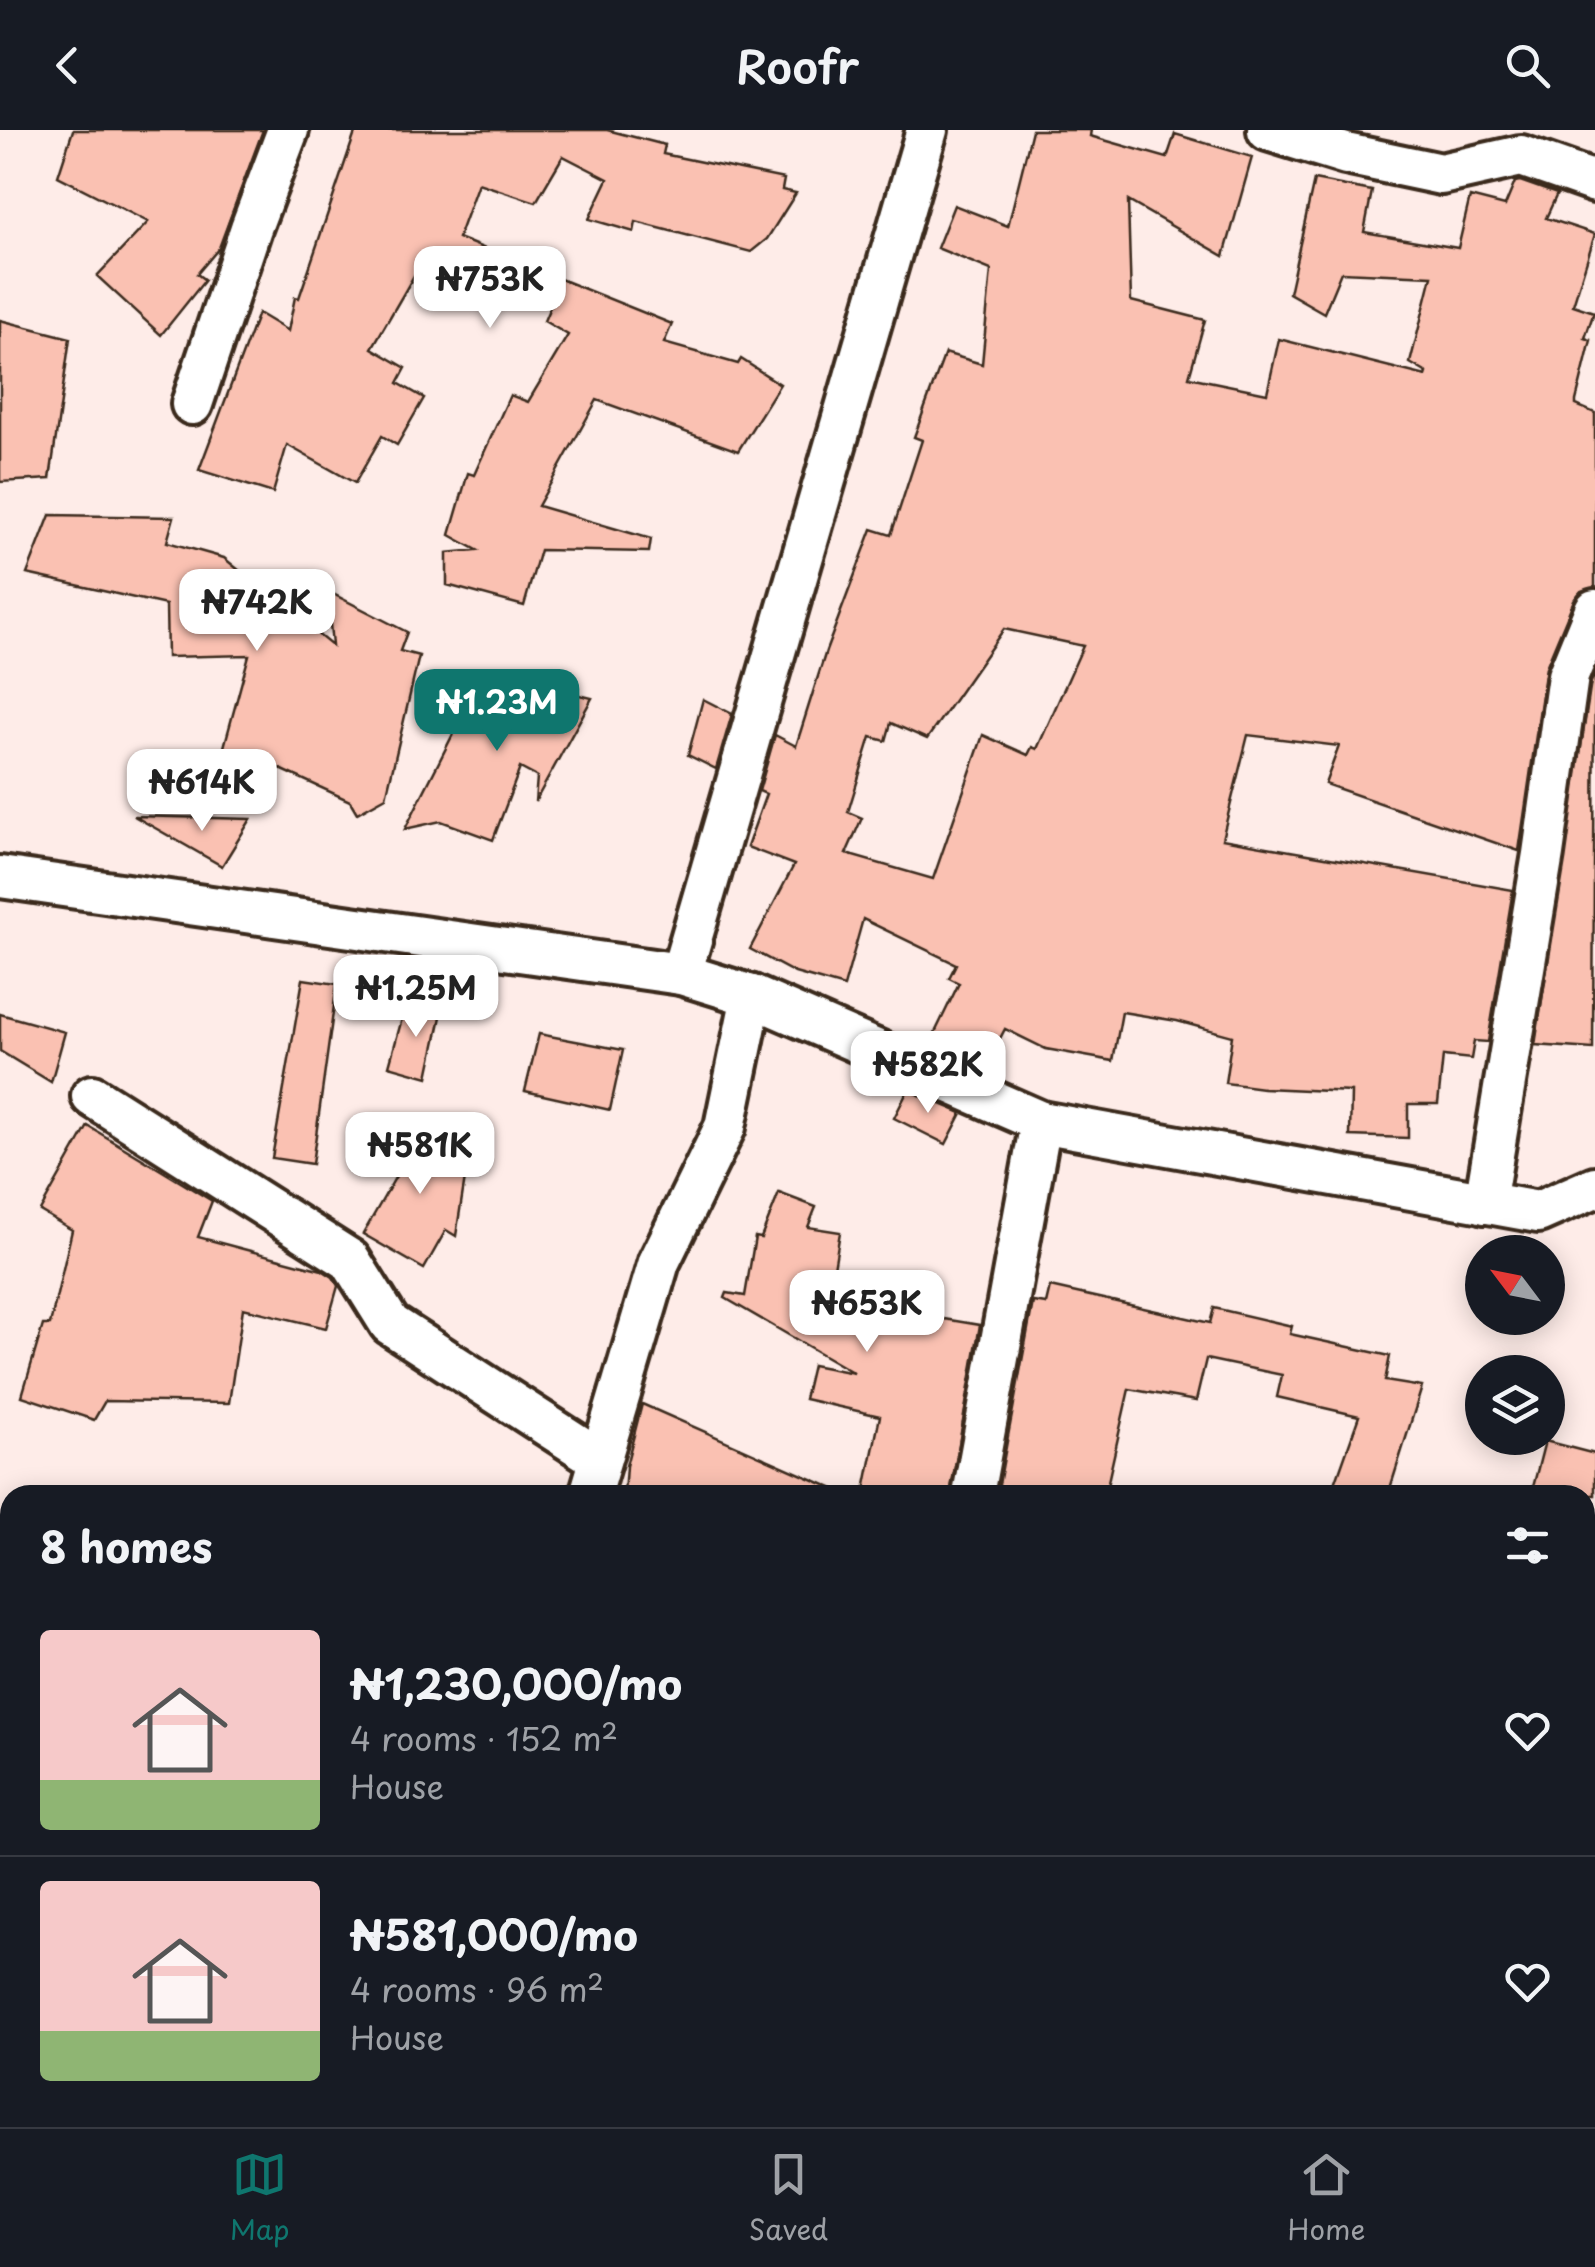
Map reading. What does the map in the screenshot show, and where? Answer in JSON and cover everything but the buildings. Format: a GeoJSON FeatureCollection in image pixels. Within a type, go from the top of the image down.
{"type":"FeatureCollection","features":[{"type":"Feature","properties":{"kind":"street"},"geometry":{"type":"LineString","coordinates":[[192,404],[288,130]]}},
{"type":"Feature","properties":{"kind":"street"},"geometry":{"type":"LineString","coordinates":[[682,974],[927,130]]}},
{"type":"Feature","properties":{"kind":"street"},"geometry":{"type":"LineString","coordinates":[[1268,130],[1346,154],[1441,174],[1521,156],[1595,182]]}},
{"type":"Feature","properties":{"kind":"street"},"geometry":{"type":"LineString","coordinates":[[1485,1203],[1568,676],[1595,610]]}},
{"type":"Feature","properties":{"kind":"street"},"geometry":{"type":"LineString","coordinates":[[0,877],[682,974],[752,996],[1041,1122],[1538,1212],[1595,1187]]}},
{"type":"Feature","properties":{"kind":"street"},"geometry":{"type":"LineString","coordinates":[[92,1096],[350,1260],[390,1324],[594,1477],[659,1262],[725,1127],[752,996]]}},
{"type":"Feature","properties":{"kind":"street"},"geometry":{"type":"LineString","coordinates":[[975,1485],[1041,1122]]}}]}
